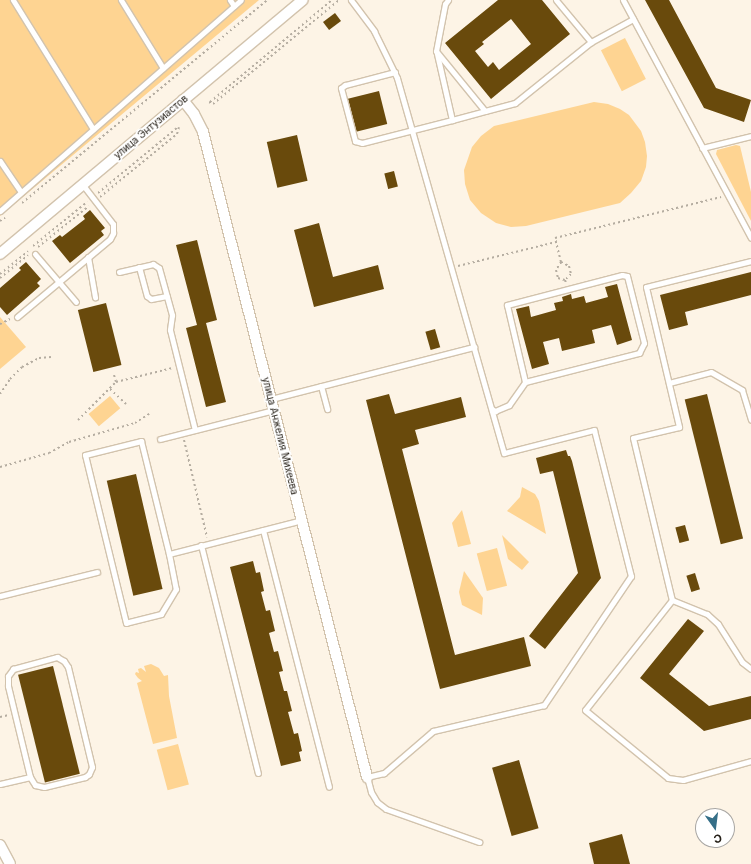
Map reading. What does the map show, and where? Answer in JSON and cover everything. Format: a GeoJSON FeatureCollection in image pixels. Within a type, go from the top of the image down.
{"type":"FeatureCollection","features":[{"type":"Feature","properties":{"kind":"street","name":"улица Энтузиастов"},"geometry":{"type":"LineString","coordinates":[[0,254],[302,0]]}},
{"type":"Feature","properties":{"kind":"street","name":"улица Анжелия Михеева"},"geometry":{"type":"LineString","coordinates":[[182,100],[194,114],[203,132],[368,777]]}},
{"type":"Feature","properties":{"kind":"street"},"geometry":{"type":"LineString","coordinates":[[0,845],[10,864]]}},
{"type":"Feature","properties":{"kind":"lane"},"geometry":{"type":"LineString","coordinates":[[13,0],[92,129]]}},
{"type":"Feature","properties":{"kind":"lane"},"geometry":{"type":"LineString","coordinates":[[121,0],[163,68]]}},
{"type":"Feature","properties":{"kind":"lane"},"geometry":{"type":"LineString","coordinates":[[230,0],[234,6]]}},
{"type":"Feature","properties":{"kind":"lane"},"geometry":{"type":"LineString","coordinates":[[0,211],[241,0]]}},
{"type":"Feature","properties":{"kind":"lane"},"geometry":{"type":"LineString","coordinates":[[351,0],[374,31],[395,72],[413,130],[504,453],[594,430],[631,576],[544,704],[433,731],[384,773],[368,777],[371,792],[377,802],[386,809],[479,842]]}},
{"type":"Feature","properties":{"kind":"lane"},"geometry":{"type":"LineString","coordinates":[[448,0],[444,4],[436,51],[452,120]]}},
{"type":"Feature","properties":{"kind":"lane"},"geometry":{"type":"LineString","coordinates":[[556,0],[590,42]]}},
{"type":"Feature","properties":{"kind":"lane"},"geometry":{"type":"LineString","coordinates":[[623,0],[751,238]]}},
{"type":"Feature","properties":{"kind":"lane"},"geometry":{"type":"LineString","coordinates":[[395,72],[345,85],[341,88],[353,138],[358,143],[515,104],[590,42],[633,19]]}},
{"type":"Feature","properties":{"kind":"lane"},"geometry":{"type":"LineString","coordinates":[[436,51],[485,111]]}},
{"type":"Feature","properties":{"kind":"lane"},"geometry":{"type":"LineString","coordinates":[[702,148],[751,136]]}},
{"type":"Feature","properties":{"kind":"lane"},"geometry":{"type":"LineString","coordinates":[[0,161],[21,192]]}},
{"type":"Feature","properties":{"kind":"lane"},"geometry":{"type":"LineString","coordinates":[[17,317],[110,238],[114,228],[109,218],[83,185]]}},
{"type":"Feature","properties":{"kind":"lane"},"geometry":{"type":"LineString","coordinates":[[35,254],[76,302]]}},
{"type":"Feature","properties":{"kind":"lane"},"geometry":{"type":"LineString","coordinates":[[88,257],[94,297]]}},
{"type":"Feature","properties":{"kind":"lane"},"geometry":{"type":"LineString","coordinates":[[672,600],[633,438],[679,426],[646,287],[751,261]]}},
{"type":"Feature","properties":{"kind":"lane"},"geometry":{"type":"LineString","coordinates":[[119,272],[153,264],[158,266],[172,317],[170,330],[195,430]]}},
{"type":"Feature","properties":{"kind":"lane"},"geometry":{"type":"LineString","coordinates":[[139,267],[147,296],[151,299],[167,296]]}},
{"type":"Feature","properties":{"kind":"lane"},"geometry":{"type":"LineString","coordinates":[[492,409],[495,412],[509,405],[525,382],[635,355],[643,347],[644,343],[627,276],[622,275],[507,305],[525,382]]}},
{"type":"Feature","properties":{"kind":"lane"},"geometry":{"type":"LineString","coordinates":[[271,399],[474,347]]}},
{"type":"Feature","properties":{"kind":"lane"},"geometry":{"type":"LineString","coordinates":[[669,383],[711,372],[742,390],[751,420]]}},
{"type":"Feature","properties":{"kind":"lane"},"geometry":{"type":"LineString","coordinates":[[321,386],[327,409]]}},
{"type":"Feature","properties":{"kind":"lane"},"geometry":{"type":"LineString","coordinates":[[160,439],[274,410]]}},
{"type":"Feature","properties":{"kind":"lane"},"geometry":{"type":"LineString","coordinates":[[141,441],[169,554],[176,589],[161,614],[126,623],[85,455],[141,441]]}},
{"type":"Feature","properties":{"kind":"lane"},"geometry":{"type":"LineString","coordinates":[[169,554],[302,520]]}},
{"type":"Feature","properties":{"kind":"lane"},"geometry":{"type":"LineString","coordinates":[[263,530],[329,787]]}},
{"type":"Feature","properties":{"kind":"lane"},"geometry":{"type":"LineString","coordinates":[[202,546],[258,773]]}},
{"type":"Feature","properties":{"kind":"lane"},"geometry":{"type":"LineString","coordinates":[[0,596],[97,572]]}},
{"type":"Feature","properties":{"kind":"lane"},"geometry":{"type":"LineString","coordinates":[[672,600],[707,614],[718,624],[742,662],[751,669]]}},
{"type":"Feature","properties":{"kind":"lane"},"geometry":{"type":"LineString","coordinates":[[672,600],[585,710],[668,778],[683,780],[751,761]]}},
{"type":"Feature","properties":{"kind":"lane"},"geometry":{"type":"LineString","coordinates":[[57,657],[64,661],[68,667],[92,767],[89,774],[85,777],[44,787],[35,785],[30,777],[8,686],[8,676],[13,669],[57,657]]}},
{"type":"Feature","properties":{"kind":"lane"},"geometry":{"type":"LineString","coordinates":[[0,784],[30,777]]}},
{"type":"Feature","properties":{"kind":"path"},"geometry":{"type":"LineString","coordinates":[[18,206],[267,0]]}},
{"type":"Feature","properties":{"kind":"path"},"geometry":{"type":"LineString","coordinates":[[332,0],[209,102],[213,104],[339,0]]}},
{"type":"Feature","properties":{"kind":"path"},"geometry":{"type":"LineString","coordinates":[[565,280],[558,278],[556,270],[561,262],[555,238],[728,195]]}},
{"type":"Feature","properties":{"kind":"path"},"geometry":{"type":"LineString","coordinates":[[0,222],[6,216]]}},
{"type":"Feature","properties":{"kind":"path"},"geometry":{"type":"LineString","coordinates":[[452,268],[556,242]]}},
{"type":"Feature","properties":{"kind":"path"},"geometry":{"type":"LineString","coordinates":[[561,262],[569,266],[571,274],[565,280]]}},
{"type":"Feature","properties":{"kind":"path"},"geometry":{"type":"LineString","coordinates":[[565,280],[567,289]]}},
{"type":"Feature","properties":{"kind":"path"},"geometry":{"type":"LineString","coordinates":[[0,324],[17,317]]}},
{"type":"Feature","properties":{"kind":"path"},"geometry":{"type":"LineString","coordinates":[[0,394],[10,379],[22,366],[39,358],[51,356]]}},
{"type":"Feature","properties":{"kind":"path"},"geometry":{"type":"LineString","coordinates":[[78,420],[116,382],[179,366]]}},
{"type":"Feature","properties":{"kind":"path"},"geometry":{"type":"LineString","coordinates":[[114,375],[116,382]]}},
{"type":"Feature","properties":{"kind":"path"},"geometry":{"type":"LineString","coordinates":[[110,388],[126,404]]}},
{"type":"Feature","properties":{"kind":"path"},"geometry":{"type":"LineString","coordinates":[[0,467],[49,452],[69,442],[135,423],[149,414]]}},
{"type":"Feature","properties":{"kind":"path"},"geometry":{"type":"LineString","coordinates":[[182,433],[209,544]]}},
{"type":"Feature","properties":{"kind":"shaded area"},"geometry":{"type":"Polygon","coordinates":[[[0,0],[259,0],[0,216],[0,0]]]}},
{"type":"Feature","properties":{"kind":"shaded area"},"geometry":{"type":"Polygon","coordinates":[[[625,38],[646,79],[622,91],[601,50],[625,38]]]}},
{"type":"Feature","properties":{"kind":"shaded area"},"geometry":{"type":"Polygon","coordinates":[[[594,102],[608,104],[620,109],[629,115],[641,131],[645,142],[647,156],[646,167],[641,181],[631,193],[620,203],[526,226],[511,227],[496,223],[481,213],[470,200],[465,184],[464,170],[472,147],[481,136],[494,126],[594,102]]]}},
{"type":"Feature","properties":{"kind":"shaded area"},"geometry":{"type":"Polygon","coordinates":[[[736,145],[740,146],[751,192],[751,221],[716,154],[717,150],[736,145]]]}},
{"type":"Feature","properties":{"kind":"shaded area"},"geometry":{"type":"Polygon","coordinates":[[[0,317],[26,347],[0,369],[0,317]]]}},
{"type":"Feature","properties":{"kind":"shaded area"},"geometry":{"type":"Polygon","coordinates":[[[110,396],[120,408],[99,426],[89,414],[110,396]]]}},
{"type":"Feature","properties":{"kind":"shaded area"},"geometry":{"type":"Polygon","coordinates":[[[522,487],[535,494],[539,501],[546,534],[507,511],[520,497],[522,487]]]}},
{"type":"Feature","properties":{"kind":"shaded area"},"geometry":{"type":"Polygon","coordinates":[[[462,510],[471,544],[458,547],[452,523],[462,510]]]}},
{"type":"Feature","properties":{"kind":"shaded area"},"geometry":{"type":"Polygon","coordinates":[[[502,535],[529,562],[522,570],[508,559],[502,535]]]}},
{"type":"Feature","properties":{"kind":"shaded area"},"geometry":{"type":"Polygon","coordinates":[[[497,548],[507,586],[487,591],[477,553],[497,548]]]}},
{"type":"Feature","properties":{"kind":"shaded area"},"geometry":{"type":"Polygon","coordinates":[[[464,571],[483,598],[482,615],[462,605],[459,592],[464,571]]]}},
{"type":"Feature","properties":{"kind":"shaded area"},"geometry":{"type":"Polygon","coordinates":[[[151,664],[159,668],[164,676],[168,675],[169,696],[177,738],[153,744],[137,683],[142,681],[135,674],[136,672],[139,673],[138,669],[141,668],[146,672],[144,666],[151,664]]]}},
{"type":"Feature","properties":{"kind":"shaded area"},"geometry":{"type":"Polygon","coordinates":[[[178,744],[189,785],[168,790],[157,750],[178,744]]]}},
{"type":"Feature","properties":{"kind":"building"},"geometry":{"type":"Polygon","coordinates":[[[498,0],[542,0],[570,34],[491,99],[445,43],[498,0]],[[511,19],[482,42],[484,44],[475,51],[488,67],[493,62],[499,70],[531,44],[511,19]]]}},
{"type":"Feature","properties":{"kind":"building"},"geometry":{"type":"Polygon","coordinates":[[[645,0],[669,0],[716,88],[751,100],[744,122],[704,108],[645,0]]]}},
{"type":"Feature","properties":{"kind":"building"},"geometry":{"type":"Polygon","coordinates":[[[335,13],[341,21],[329,30],[323,22],[335,13]]]}},
{"type":"Feature","properties":{"kind":"building"},"geometry":{"type":"Polygon","coordinates":[[[379,91],[387,124],[356,132],[348,99],[379,91]]]}},
{"type":"Feature","properties":{"kind":"building"},"geometry":{"type":"Polygon","coordinates":[[[297,135],[308,181],[277,188],[267,142],[297,135]]]}},
{"type":"Feature","properties":{"kind":"building"},"geometry":{"type":"Polygon","coordinates":[[[394,171],[398,187],[388,189],[384,173],[394,171]]]}},
{"type":"Feature","properties":{"kind":"building"},"geometry":{"type":"Polygon","coordinates":[[[90,210],[105,228],[101,231],[104,235],[70,263],[52,241],[60,235],[62,237],[85,219],[83,216],[90,210]]]}},
{"type":"Feature","properties":{"kind":"building"},"geometry":{"type":"Polygon","coordinates":[[[319,223],[333,277],[378,265],[384,289],[314,307],[294,230],[319,223]]]}},
{"type":"Feature","properties":{"kind":"building"},"geometry":{"type":"Polygon","coordinates":[[[197,240],[217,320],[206,323],[226,402],[206,407],[186,328],[197,325],[176,245],[197,240]]]}},
{"type":"Feature","properties":{"kind":"building"},"geometry":{"type":"Polygon","coordinates":[[[26,262],[41,279],[37,283],[40,286],[7,315],[0,307],[0,288],[21,270],[19,268],[26,262]]]}},
{"type":"Feature","properties":{"kind":"building"},"geometry":{"type":"Polygon","coordinates":[[[751,272],[751,295],[685,312],[688,325],[669,330],[660,295],[751,272]]]}},
{"type":"Feature","properties":{"kind":"building"},"geometry":{"type":"Polygon","coordinates":[[[617,284],[632,340],[617,345],[611,325],[592,330],[595,343],[562,351],[559,338],[543,342],[549,364],[532,369],[516,309],[529,306],[531,317],[556,310],[554,303],[563,301],[562,297],[571,294],[572,299],[584,296],[586,303],[608,297],[605,287],[617,284]]]}},
{"type":"Feature","properties":{"kind":"building"},"geometry":{"type":"Polygon","coordinates":[[[106,303],[121,365],[93,372],[78,310],[106,303]]]}},
{"type":"Feature","properties":{"kind":"building"},"geometry":{"type":"Polygon","coordinates":[[[435,329],[440,347],[431,350],[425,332],[435,329]]]}},
{"type":"Feature","properties":{"kind":"building"},"geometry":{"type":"Polygon","coordinates":[[[389,394],[395,414],[461,397],[466,417],[415,430],[419,444],[402,449],[455,655],[524,637],[531,666],[440,689],[366,400],[389,394]]]}},
{"type":"Feature","properties":{"kind":"building"},"geometry":{"type":"Polygon","coordinates":[[[707,394],[743,539],[721,544],[685,400],[707,394]]]}},
{"type":"Feature","properties":{"kind":"building"},"geometry":{"type":"Polygon","coordinates":[[[566,450],[572,461],[601,578],[545,649],[529,636],[578,573],[553,471],[540,474],[536,458],[566,450]]]}},
{"type":"Feature","properties":{"kind":"building"},"geometry":{"type":"Polygon","coordinates":[[[136,474],[163,589],[133,596],[107,481],[136,474]]]}},
{"type":"Feature","properties":{"kind":"building"},"geometry":{"type":"Polygon","coordinates":[[[685,525],[689,540],[679,543],[675,528],[685,525]]]}},
{"type":"Feature","properties":{"kind":"building"},"geometry":{"type":"Polygon","coordinates":[[[253,561],[256,573],[260,572],[264,591],[261,592],[266,611],[270,610],[275,631],[269,633],[274,652],[278,651],[283,671],[279,672],[284,691],[287,691],[292,711],[288,712],[294,734],[298,733],[302,751],[299,752],[301,761],[281,766],[230,567],[253,561]]]}},
{"type":"Feature","properties":{"kind":"building"},"geometry":{"type":"Polygon","coordinates":[[[695,573],[700,589],[691,592],[686,576],[695,573]]]}},
{"type":"Feature","properties":{"kind":"building"},"geometry":{"type":"Polygon","coordinates":[[[688,619],[704,631],[669,674],[709,706],[751,696],[751,719],[704,731],[640,678],[688,619]]]}},
{"type":"Feature","properties":{"kind":"building"},"geometry":{"type":"Polygon","coordinates":[[[53,666],[80,774],[45,782],[18,675],[53,666]]]}},
{"type":"Feature","properties":{"kind":"building"},"geometry":{"type":"Polygon","coordinates":[[[519,760],[539,828],[512,836],[492,768],[519,760]]]}},
{"type":"Feature","properties":{"kind":"building"},"geometry":{"type":"Polygon","coordinates":[[[622,834],[630,864],[594,864],[589,843],[622,834]]]}}]}
